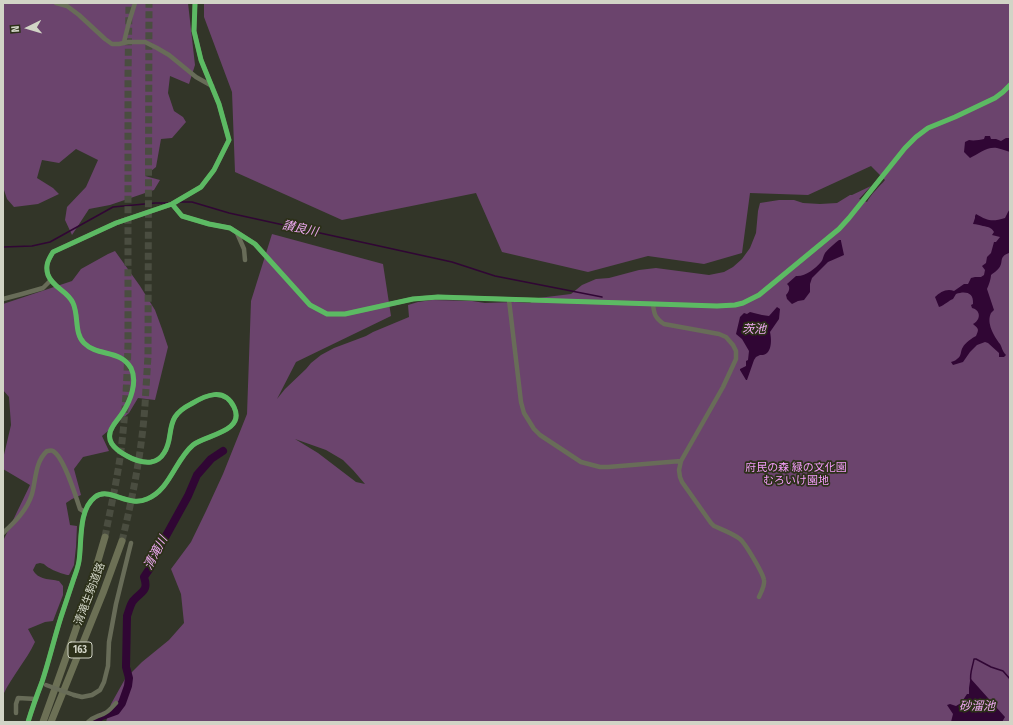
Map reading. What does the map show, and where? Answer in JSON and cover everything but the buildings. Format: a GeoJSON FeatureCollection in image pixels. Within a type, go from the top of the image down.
{"type":"FeatureCollection","features":[{"type":"Feature","properties":{"kind":"highway","name":"清滝生駒道路"},"geometry":{"type":"LineString","coordinates":[[43,722],[76,629],[105,537]]}},
{"type":"Feature","properties":{"kind":"highway","name":"清滝生駒道路"},"geometry":{"type":"LineString","coordinates":[[51,722],[103,593],[122,541]]}},
{"type":"Feature","properties":{"kind":"street"},"geometry":{"type":"LineString","coordinates":[[56,3],[67,6],[112,44],[124,42],[145,42],[168,55],[196,77],[212,86]]}},
{"type":"Feature","properties":{"kind":"street"},"geometry":{"type":"LineString","coordinates":[[124,42],[135,3]]}},
{"type":"Feature","properties":{"kind":"street"},"geometry":{"type":"LineString","coordinates":[[28,722],[36,699],[44,684],[79,563],[83,519],[88,503],[102,494],[136,502],[152,497],[162,488],[180,460],[193,444],[221,433],[232,426],[235,419],[236,410],[227,398],[217,394],[212,394],[184,407],[176,416],[172,425],[168,447],[163,456],[150,462],[137,461],[119,452],[111,443],[110,434],[111,428],[123,412],[131,395],[134,378],[132,371],[126,362],[118,357],[110,353],[90,348],[83,342],[79,335],[74,306],[70,298],[56,287],[51,280],[47,267],[48,259],[53,252],[116,223],[172,204],[201,187],[214,170],[229,140],[219,104],[201,60],[194,31],[194,3]]}},
{"type":"Feature","properties":{"kind":"street"},"geometry":{"type":"LineString","coordinates":[[172,204],[182,216],[209,224],[230,228],[255,244],[310,305],[327,314],[345,314],[412,299],[438,298],[724,306],[735,305],[743,303],[759,295],[839,229],[905,148],[916,137],[928,128],[995,98],[1010,85]]}},
{"type":"Feature","properties":{"kind":"street"},"geometry":{"type":"LineString","coordinates":[[237,232],[244,248],[245,260]]}},
{"type":"Feature","properties":{"kind":"street"},"geometry":{"type":"LineString","coordinates":[[3,299],[42,288],[51,280]]}},
{"type":"Feature","properties":{"kind":"street"},"geometry":{"type":"LineString","coordinates":[[509,300],[521,402],[524,413],[534,429],[540,435],[581,462],[600,467],[681,461]]}},
{"type":"Feature","properties":{"kind":"street"},"geometry":{"type":"LineString","coordinates":[[653,304],[654,312],[658,320],[664,324],[720,334],[726,337],[736,351],[736,359],[726,381],[681,461],[679,470],[682,482],[714,526],[740,539],[746,546],[765,581],[759,598]]}},
{"type":"Feature","properties":{"kind":"street"},"geometry":{"type":"LineString","coordinates":[[3,533],[14,523],[27,506],[40,461],[47,451],[54,452],[59,458],[68,474],[80,509],[85,512]]}},
{"type":"Feature","properties":{"kind":"street"},"geometry":{"type":"LineString","coordinates":[[44,684],[82,698],[92,695],[100,690],[104,682],[108,666],[109,642],[116,604],[131,543]]}},
{"type":"Feature","properties":{"kind":"street"},"geometry":{"type":"LineString","coordinates":[[16,713],[18,698],[36,699]]}},
{"type":"Feature","properties":{"kind":"street"},"geometry":{"type":"LineString","coordinates":[[88,722],[96,716],[107,712],[116,703]]}},
{"type":"Feature","properties":{"kind":"green space"},"geometry":{"type":"Polygon","coordinates":[[[3,3],[188,3],[195,65],[189,84],[170,76],[168,93],[174,111],[183,117],[186,122],[172,138],[161,139],[156,167],[145,176],[160,180],[154,190],[110,205],[89,209],[72,235],[65,220],[67,207],[86,187],[98,160],[76,149],[59,163],[42,160],[37,178],[53,188],[59,194],[38,204],[14,207],[7,199],[3,187],[3,3]]]}},
{"type":"Feature","properties":{"kind":"green space","name":"府民の森 緑の文化園 むろいけ園地"},"geometry":{"type":"Polygon","coordinates":[[[204,3],[1010,3],[1010,722],[106,722],[111,704],[125,679],[142,662],[169,640],[184,623],[181,594],[171,569],[191,542],[223,474],[247,414],[251,301],[272,234],[383,264],[391,316],[296,362],[277,399],[311,363],[321,355],[334,348],[409,317],[408,305],[432,300],[472,301],[485,303],[530,303],[538,298],[571,294],[582,285],[596,279],[609,278],[639,270],[656,268],[709,275],[724,272],[733,267],[742,259],[750,248],[756,233],[760,203],[779,200],[794,200],[803,203],[837,203],[850,195],[871,186],[859,199],[867,202],[885,180],[871,166],[808,195],[750,193],[742,253],[704,264],[648,256],[588,272],[502,252],[476,193],[342,220],[235,172],[232,92],[204,17],[204,3]],[[295,439],[318,453],[356,482],[365,484],[343,460],[326,450],[295,439]]]}},
{"type":"Feature","properties":{"kind":"green space"},"geometry":{"type":"Polygon","coordinates":[[[115,251],[155,310],[168,347],[155,400],[138,398],[129,413],[102,436],[109,451],[83,457],[74,469],[81,495],[66,503],[70,525],[77,526],[74,565],[69,575],[55,571],[44,564],[36,564],[33,570],[35,573],[44,578],[59,581],[63,586],[63,595],[53,621],[45,622],[28,629],[35,642],[3,695],[3,541],[30,485],[3,469],[3,459],[11,425],[9,397],[3,390],[3,304],[72,281],[81,269],[115,251]]]}},
{"type":"Feature","properties":{"kind":"water"},"geometry":{"type":"Polygon","coordinates":[[[985,136],[990,136],[991,139],[1001,141],[1006,138],[1010,138],[1010,152],[997,148],[990,148],[970,158],[964,152],[965,142],[969,140],[984,139],[985,136]]]}},
{"type":"Feature","properties":{"kind":"water"},"geometry":{"type":"Polygon","coordinates":[[[1010,209],[1010,252],[1002,258],[999,268],[991,275],[987,289],[994,310],[991,313],[989,321],[990,325],[1006,355],[1004,357],[999,357],[999,353],[985,342],[977,345],[963,362],[953,365],[951,362],[959,358],[964,346],[976,336],[978,329],[973,324],[979,318],[979,315],[975,309],[972,308],[971,305],[973,304],[973,300],[968,293],[956,294],[953,299],[939,307],[935,297],[944,291],[954,291],[964,284],[968,284],[971,278],[981,277],[984,275],[985,270],[982,266],[986,263],[987,257],[991,253],[994,242],[996,242],[1000,237],[992,235],[994,232],[992,229],[973,224],[975,216],[976,214],[987,219],[997,220],[1005,218],[1010,209]]]}},
{"type":"Feature","properties":{"kind":"water"},"geometry":{"type":"Polygon","coordinates":[[[841,240],[844,255],[828,262],[812,278],[810,292],[804,300],[792,304],[787,299],[786,295],[789,290],[787,284],[796,276],[806,274],[816,267],[822,261],[826,251],[841,240]]]}},
{"type":"Feature","properties":{"kind":"water","name":"茨池"},"geometry":{"type":"Polygon","coordinates":[[[777,307],[780,309],[779,319],[770,332],[771,343],[769,351],[764,355],[756,357],[746,380],[740,369],[746,366],[749,351],[742,339],[736,334],[740,317],[744,313],[747,314],[750,312],[769,316],[777,307]]]}},
{"type":"Feature","properties":{"kind":"water","name":"砂溜池"},"geometry":{"type":"Polygon","coordinates":[[[971,679],[1005,717],[1002,722],[951,722],[953,714],[947,705],[950,704],[956,706],[961,703],[967,694],[969,694],[971,679]]]}},
{"type":"Feature","properties":{"kind":"waterway","name":"讃良川"},"geometry":{"type":"LineString","coordinates":[[177,202],[192,202],[229,213],[452,262],[495,276],[602,297]]}},
{"type":"Feature","properties":{"kind":"waterway","name":"讃良川"},"geometry":{"type":"LineString","coordinates":[[3,247],[32,246],[50,242],[113,207],[170,203]]}},
{"type":"Feature","properties":{"kind":"waterway","name":"清滝川"},"geometry":{"type":"LineString","coordinates":[[93,722],[102,716],[116,711],[122,703],[129,678],[126,667],[127,616],[130,606],[145,589],[146,586],[144,577],[188,496],[197,475],[211,459],[223,451]]}},
{"type":"Feature","properties":{"kind":"waterway"},"geometry":{"type":"LineString","coordinates":[[971,682],[974,659],[1003,671],[1010,679]]}},
{"type":"Feature","properties":{"kind":"tunnel"},"geometry":{"type":"LineString","coordinates":[[105,537],[120,458],[127,373],[129,3]]}},
{"type":"Feature","properties":{"kind":"tunnel"},"geometry":{"type":"LineString","coordinates":[[122,541],[133,490],[144,422],[148,356],[149,3]]}},
{"type":"Feature","properties":{"kind":"cycle path"},"geometry":{"type":"LineString","coordinates":[[28,722],[45,674],[61,617],[78,566],[83,518],[90,503],[100,494],[113,495],[133,501],[140,501],[155,495],[167,482],[181,458],[193,445],[222,432],[234,422],[236,415],[234,407],[225,397],[220,395],[209,396],[187,406],[180,411],[171,426],[166,449],[162,456],[157,460],[153,462],[138,461],[114,447],[110,440],[110,431],[123,412],[130,397],[134,379],[133,373],[131,368],[121,358],[96,350],[84,343],[79,334],[73,303],[68,295],[53,283],[48,275],[47,269],[48,260],[53,252],[116,223],[172,204],[201,187],[214,170],[229,140],[219,104],[201,60],[194,31],[195,3]]}},
{"type":"Feature","properties":{"kind":"cycle path"},"geometry":{"type":"LineString","coordinates":[[172,204],[182,216],[209,224],[230,228],[255,244],[310,305],[327,314],[345,314],[413,299],[438,297],[717,306],[735,305],[743,303],[759,295],[839,229],[905,148],[916,137],[928,128],[995,98],[1010,85]]}}]}
